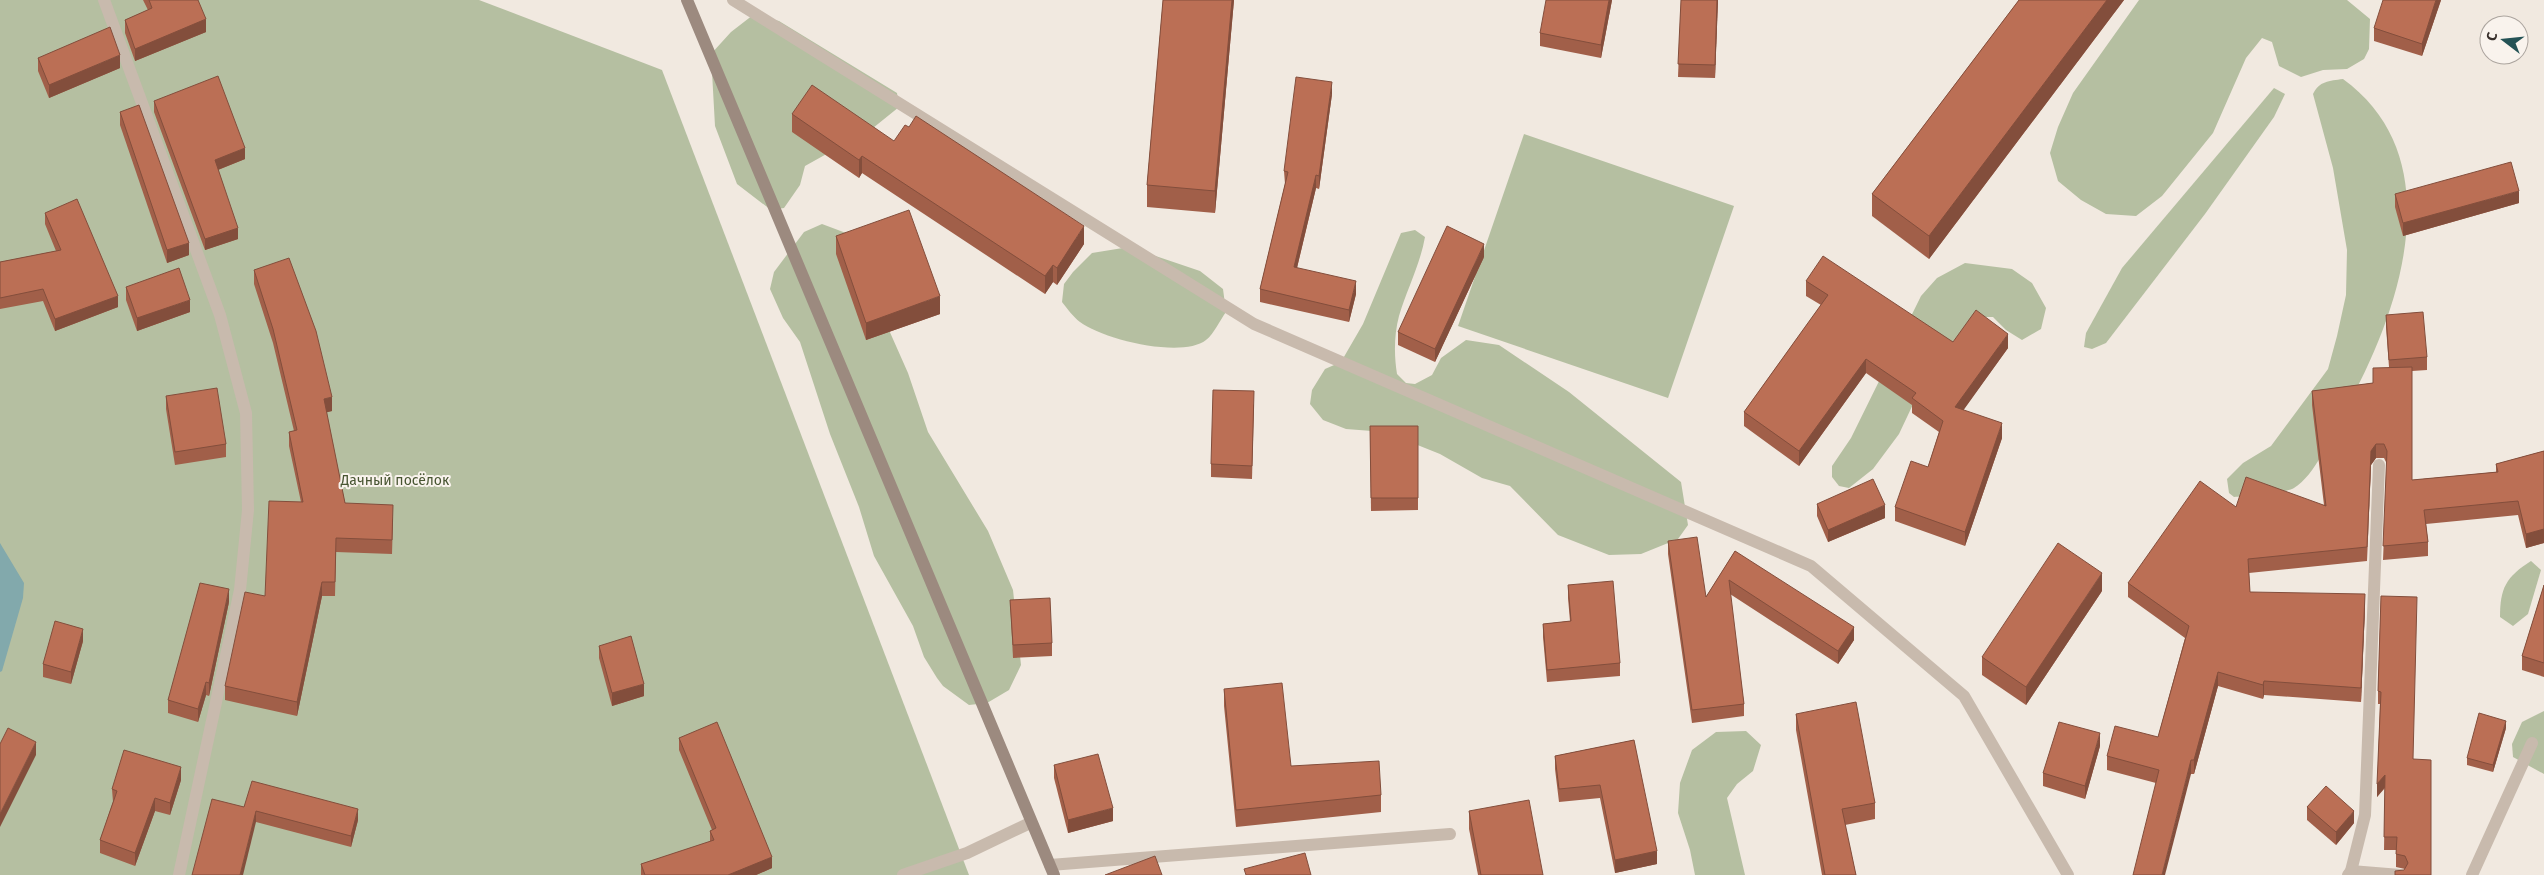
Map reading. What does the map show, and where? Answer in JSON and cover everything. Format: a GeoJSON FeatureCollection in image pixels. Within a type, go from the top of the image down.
{"type":"FeatureCollection","features":[{"type":"Feature","properties":{"kind":"main road"},"geometry":{"type":"LineString","coordinates":[[687,0],[1030,823],[1052,870]]}},
{"type":"Feature","properties":{"kind":"lane"},"geometry":{"type":"LineString","coordinates":[[104,0],[220,315],[246,413],[248,510],[240,590],[179,875]]}},
{"type":"Feature","properties":{"kind":"lane"},"geometry":{"type":"LineString","coordinates":[[733,0],[1254,324],[1811,566],[1964,696],[2068,875]]}},
{"type":"Feature","properties":{"kind":"lane"},"geometry":{"type":"LineString","coordinates":[[2380,465],[2365,815],[2350,873],[2400,875]]}},
{"type":"Feature","properties":{"kind":"lane"},"geometry":{"type":"LineString","coordinates":[[2472,875],[2532,743]]}},
{"type":"Feature","properties":{"kind":"lane"},"geometry":{"type":"LineString","coordinates":[[903,875],[967,853],[1030,823]]}},
{"type":"Feature","properties":{"kind":"lane"},"geometry":{"type":"LineString","coordinates":[[1052,870],[1450,834]]}},
{"type":"Feature","properties":{"kind":"green space","name":"Дачный посёлок"},"geometry":{"type":"Polygon","coordinates":[[[0,0],[479,0],[662,70],[969,875],[0,875],[0,0]]]}},
{"type":"Feature","properties":{"kind":"green space"},"geometry":{"type":"Polygon","coordinates":[[[2139,0],[2347,0],[2370,19],[2369,49],[2364,59],[2347,69],[2323,70],[2301,77],[2279,66],[2272,42],[2262,38],[2246,58],[2213,133],[2162,196],[2136,216],[2106,214],[2081,200],[2058,181],[2050,153],[2058,127],[2073,93],[2139,0]]]}},
{"type":"Feature","properties":{"kind":"green space"},"geometry":{"type":"Polygon","coordinates":[[[753,15],[779,21],[897,93],[899,107],[873,128],[805,166],[800,185],[784,208],[771,210],[737,184],[715,126],[711,54],[731,32],[753,15]]]}},
{"type":"Feature","properties":{"kind":"green space"},"geometry":{"type":"Polygon","coordinates":[[[2343,79],[2378,113],[2398,153],[2407,197],[2405,243],[2396,290],[2380,336],[2361,380],[2321,456],[2309,474],[2302,482],[2290,490],[2234,497],[2229,493],[2227,479],[2243,463],[2271,446],[2328,369],[2337,336],[2346,295],[2347,250],[2333,168],[2313,94],[2321,84],[2343,79]]]}},
{"type":"Feature","properties":{"kind":"green space"},"geometry":{"type":"Polygon","coordinates":[[[2274,88],[2285,94],[2274,117],[2205,214],[2106,343],[2092,349],[2084,347],[2086,333],[2122,268],[2274,88]]]}},
{"type":"Feature","properties":{"kind":"green space"},"geometry":{"type":"Polygon","coordinates":[[[1524,134],[1734,206],[1668,398],[1458,326],[1524,134]]]}},
{"type":"Feature","properties":{"kind":"green space"},"geometry":{"type":"Polygon","coordinates":[[[822,224],[846,233],[908,373],[928,432],[988,531],[1013,590],[1021,665],[1009,690],[987,703],[969,705],[943,686],[924,657],[913,626],[874,556],[859,507],[830,434],[800,342],[783,318],[770,289],[774,272],[804,232],[822,224]]]}},
{"type":"Feature","properties":{"kind":"green space"},"geometry":{"type":"Polygon","coordinates":[[[1415,230],[1425,237],[1397,323],[1395,360],[1397,374],[1406,383],[1415,384],[1432,375],[1441,358],[1466,340],[1499,345],[1569,392],[1681,482],[1688,525],[1678,539],[1641,554],[1609,555],[1558,535],[1510,486],[1482,478],[1440,454],[1385,432],[1346,429],[1323,420],[1310,404],[1312,390],[1325,369],[1341,362],[1363,324],[1401,233],[1415,230]]]}},
{"type":"Feature","properties":{"kind":"green space"},"geometry":{"type":"Polygon","coordinates":[[[1129,247],[1200,271],[1223,289],[1226,312],[1206,340],[1195,345],[1179,348],[1142,344],[1106,335],[1080,322],[1070,312],[1062,302],[1064,284],[1073,272],[1092,253],[1129,247]]]}},
{"type":"Feature","properties":{"kind":"green space"},"geometry":{"type":"Polygon","coordinates":[[[1965,263],[2012,269],[2032,283],[2046,308],[2041,329],[2022,340],[2006,330],[1993,317],[1975,317],[1952,343],[1924,381],[1899,434],[1873,469],[1849,488],[1839,486],[1832,477],[1832,466],[1851,438],[1921,296],[1937,278],[1965,263]]]}},
{"type":"Feature","properties":{"kind":"green space"},"geometry":{"type":"Polygon","coordinates":[[[2531,561],[2541,570],[2528,614],[2513,626],[2500,617],[2501,598],[2510,578],[2531,561]]]}},
{"type":"Feature","properties":{"kind":"green space"},"geometry":{"type":"Polygon","coordinates":[[[2544,711],[2544,774],[2513,757],[2512,744],[2522,722],[2544,711]]]}},
{"type":"Feature","properties":{"kind":"green space"},"geometry":{"type":"Polygon","coordinates":[[[1746,731],[1761,745],[1753,771],[1737,784],[1727,798],[1745,875],[1695,875],[1690,850],[1678,813],[1680,783],[1692,750],[1716,732],[1746,731]]]}},
{"type":"Feature","properties":{"kind":"water"},"geometry":{"type":"Polygon","coordinates":[[[0,543],[24,583],[23,598],[2,671],[0,672],[0,543]]]}},
{"type":"Feature","properties":{"kind":"building"},"geometry":{"type":"Polygon","coordinates":[[[149,0],[198,0],[206,19],[135,49],[125,20],[152,8],[149,0]]]}},
{"type":"Feature","properties":{"kind":"building"},"geometry":{"type":"Polygon","coordinates":[[[1163,0],[1232,0],[1215,191],[1147,185],[1163,0]]]}},
{"type":"Feature","properties":{"kind":"building"},"geometry":{"type":"Polygon","coordinates":[[[1546,0],[1609,0],[1601,45],[1540,33],[1546,0]]]}},
{"type":"Feature","properties":{"kind":"building"},"geometry":{"type":"Polygon","coordinates":[[[1681,0],[1717,0],[1715,65],[1678,64],[1681,0]]]}},
{"type":"Feature","properties":{"kind":"building"},"geometry":{"type":"Polygon","coordinates":[[[2019,0],[2107,0],[1929,236],[1872,194],[2019,0]]]}},
{"type":"Feature","properties":{"kind":"building"},"geometry":{"type":"Polygon","coordinates":[[[2383,0],[2436,0],[2422,44],[2374,28],[2383,0]]]}},
{"type":"Feature","properties":{"kind":"building"},"geometry":{"type":"Polygon","coordinates":[[[110,27],[120,55],[49,85],[38,58],[110,27]]]}},
{"type":"Feature","properties":{"kind":"building"},"geometry":{"type":"Polygon","coordinates":[[[218,76],[245,148],[215,160],[238,228],[205,239],[154,101],[218,76]]]}},
{"type":"Feature","properties":{"kind":"building"},"geometry":{"type":"Polygon","coordinates":[[[1296,77],[1332,82],[1319,176],[1316,175],[1294,267],[1356,281],[1349,310],[1260,289],[1288,172],[1284,171],[1296,77]]]}},
{"type":"Feature","properties":{"kind":"building"},"geometry":{"type":"Polygon","coordinates":[[[812,85],[894,141],[905,125],[909,127],[916,116],[1084,226],[1057,268],[1053,265],[1045,276],[862,156],[859,160],[792,114],[812,85]]]}},
{"type":"Feature","properties":{"kind":"building"},"geometry":{"type":"Polygon","coordinates":[[[139,105],[189,243],[167,250],[120,112],[139,105]]]}},
{"type":"Feature","properties":{"kind":"building"},"geometry":{"type":"Polygon","coordinates":[[[2511,162],[2519,191],[2403,223],[2395,194],[2511,162]]]}},
{"type":"Feature","properties":{"kind":"building"},"geometry":{"type":"Polygon","coordinates":[[[77,199],[118,296],[55,319],[43,289],[0,298],[0,262],[61,250],[45,213],[77,199]]]}},
{"type":"Feature","properties":{"kind":"building"},"geometry":{"type":"Polygon","coordinates":[[[909,210],[940,296],[866,323],[836,236],[909,210]]]}},
{"type":"Feature","properties":{"kind":"building"},"geometry":{"type":"Polygon","coordinates":[[[1447,226],[1484,244],[1435,349],[1398,332],[1447,226]]]}},
{"type":"Feature","properties":{"kind":"building"},"geometry":{"type":"Polygon","coordinates":[[[1823,256],[1953,342],[1976,310],[2008,334],[1955,407],[2002,423],[1965,532],[1895,507],[1911,461],[1928,467],[1943,421],[1912,398],[1916,393],[1866,359],[1799,451],[1744,412],[1828,295],[1806,281],[1823,256]]]}},
{"type":"Feature","properties":{"kind":"building"},"geometry":{"type":"Polygon","coordinates":[[[289,258],[316,331],[332,397],[324,399],[345,503],[393,505],[392,540],[336,538],[335,582],[322,582],[297,702],[225,686],[245,592],[265,596],[269,501],[303,502],[289,432],[297,430],[273,329],[254,270],[289,258]]]}},
{"type":"Feature","properties":{"kind":"building"},"geometry":{"type":"Polygon","coordinates":[[[179,268],[190,300],[137,318],[126,287],[179,268]]]}},
{"type":"Feature","properties":{"kind":"building"},"geometry":{"type":"Polygon","coordinates":[[[2423,312],[2427,357],[2389,360],[2386,315],[2423,312]]]}},
{"type":"Feature","properties":{"kind":"building"},"geometry":{"type":"Polygon","coordinates":[[[2412,367],[2412,480],[2498,472],[2496,464],[2544,451],[2544,529],[2526,534],[2518,501],[2424,510],[2428,542],[2383,546],[2387,451],[2384,444],[2376,444],[2371,451],[2367,547],[2248,559],[2250,592],[2365,594],[2361,688],[2264,681],[2263,685],[2218,672],[2194,760],[2191,760],[2162,875],[2133,875],[2159,770],[2107,756],[2115,726],[2158,737],[2189,626],[2128,583],[2200,481],[2236,507],[2246,477],[2326,506],[2312,391],[2373,383],[2373,368],[2412,367]]]}},
{"type":"Feature","properties":{"kind":"building"},"geometry":{"type":"Polygon","coordinates":[[[217,388],[226,444],[175,452],[166,396],[217,388]]]}},
{"type":"Feature","properties":{"kind":"building"},"geometry":{"type":"Polygon","coordinates":[[[1213,390],[1254,391],[1252,466],[1211,464],[1213,390]]]}},
{"type":"Feature","properties":{"kind":"building"},"geometry":{"type":"Polygon","coordinates":[[[1370,426],[1418,426],[1418,498],[1371,498],[1370,426]]]}},
{"type":"Feature","properties":{"kind":"building"},"geometry":{"type":"Polygon","coordinates":[[[1873,479],[1885,505],[1828,530],[1817,504],[1873,479]]]}},
{"type":"Feature","properties":{"kind":"building"},"geometry":{"type":"Polygon","coordinates":[[[1697,537],[1706,597],[1735,551],[1854,627],[1838,651],[1729,580],[1744,704],[1692,710],[1668,541],[1697,537]]]}},
{"type":"Feature","properties":{"kind":"building"},"geometry":{"type":"Polygon","coordinates":[[[2058,543],[2102,573],[2026,687],[1982,657],[2058,543]]]}},
{"type":"Feature","properties":{"kind":"building"},"geometry":{"type":"Polygon","coordinates":[[[1613,581],[1620,663],[1547,670],[1543,624],[1571,621],[1568,585],[1613,581]]]}},
{"type":"Feature","properties":{"kind":"building"},"geometry":{"type":"Polygon","coordinates":[[[200,583],[229,589],[209,683],[206,682],[198,709],[168,700],[200,583]]]}},
{"type":"Feature","properties":{"kind":"building"},"geometry":{"type":"Polygon","coordinates":[[[2544,585],[2544,663],[2522,656],[2544,585]]]}},
{"type":"Feature","properties":{"kind":"building"},"geometry":{"type":"Polygon","coordinates":[[[2381,596],[2417,597],[2413,759],[2431,760],[2431,875],[2395,875],[2395,871],[2404,870],[2408,863],[2405,856],[2396,854],[2397,837],[2384,837],[2385,775],[2377,784],[2381,692],[2378,691],[2381,596]]]}},
{"type":"Feature","properties":{"kind":"building"},"geometry":{"type":"Polygon","coordinates":[[[1050,598],[1052,643],[1013,645],[1010,600],[1050,598]]]}},
{"type":"Feature","properties":{"kind":"building"},"geometry":{"type":"Polygon","coordinates":[[[55,621],[83,629],[71,672],[43,664],[55,621]]]}},
{"type":"Feature","properties":{"kind":"building"},"geometry":{"type":"Polygon","coordinates":[[[631,636],[644,684],[612,693],[599,646],[631,636]]]}},
{"type":"Feature","properties":{"kind":"building"},"geometry":{"type":"Polygon","coordinates":[[[1282,683],[1291,766],[1379,761],[1381,795],[1236,810],[1224,689],[1282,683]]]}},
{"type":"Feature","properties":{"kind":"building"},"geometry":{"type":"Polygon","coordinates":[[[1856,702],[1875,803],[1842,809],[1856,875],[1825,875],[1796,714],[1856,702]]]}},
{"type":"Feature","properties":{"kind":"building"},"geometry":{"type":"Polygon","coordinates":[[[2479,713],[2506,721],[2493,765],[2467,758],[2479,713]]]}},
{"type":"Feature","properties":{"kind":"building"},"geometry":{"type":"Polygon","coordinates":[[[717,722],[772,857],[728,875],[645,875],[641,864],[714,840],[710,831],[716,828],[679,738],[717,722]]]}},
{"type":"Feature","properties":{"kind":"building"},"geometry":{"type":"Polygon","coordinates":[[[2059,722],[2100,733],[2085,786],[2043,773],[2059,722]]]}},
{"type":"Feature","properties":{"kind":"building"},"geometry":{"type":"Polygon","coordinates":[[[8,728],[36,742],[0,814],[0,744],[8,728]]]}},
{"type":"Feature","properties":{"kind":"building"},"geometry":{"type":"Polygon","coordinates":[[[1634,740],[1657,851],[1615,860],[1600,785],[1559,789],[1555,756],[1634,740]]]}},
{"type":"Feature","properties":{"kind":"building"},"geometry":{"type":"Polygon","coordinates":[[[124,750],[181,767],[170,803],[155,798],[135,853],[100,840],[117,791],[112,789],[124,750]]]}},
{"type":"Feature","properties":{"kind":"building"},"geometry":{"type":"Polygon","coordinates":[[[1098,754],[1113,808],[1068,820],[1054,765],[1098,754]]]}},
{"type":"Feature","properties":{"kind":"building"},"geometry":{"type":"Polygon","coordinates":[[[252,781],[358,809],[351,836],[256,811],[240,875],[192,875],[212,799],[244,807],[252,781]]]}},
{"type":"Feature","properties":{"kind":"building"},"geometry":{"type":"Polygon","coordinates":[[[2326,786],[2354,811],[2336,832],[2307,807],[2326,786]]]}},
{"type":"Feature","properties":{"kind":"building"},"geometry":{"type":"Polygon","coordinates":[[[1529,800],[1543,875],[1481,875],[1469,811],[1529,800]]]}},
{"type":"Feature","properties":{"kind":"building"},"geometry":{"type":"Polygon","coordinates":[[[1305,853],[1311,875],[1246,875],[1244,869],[1305,853]]]}},
{"type":"Feature","properties":{"kind":"building"},"geometry":{"type":"Polygon","coordinates":[[[1155,856],[1162,875],[1105,875],[1155,856]]]}}]}
